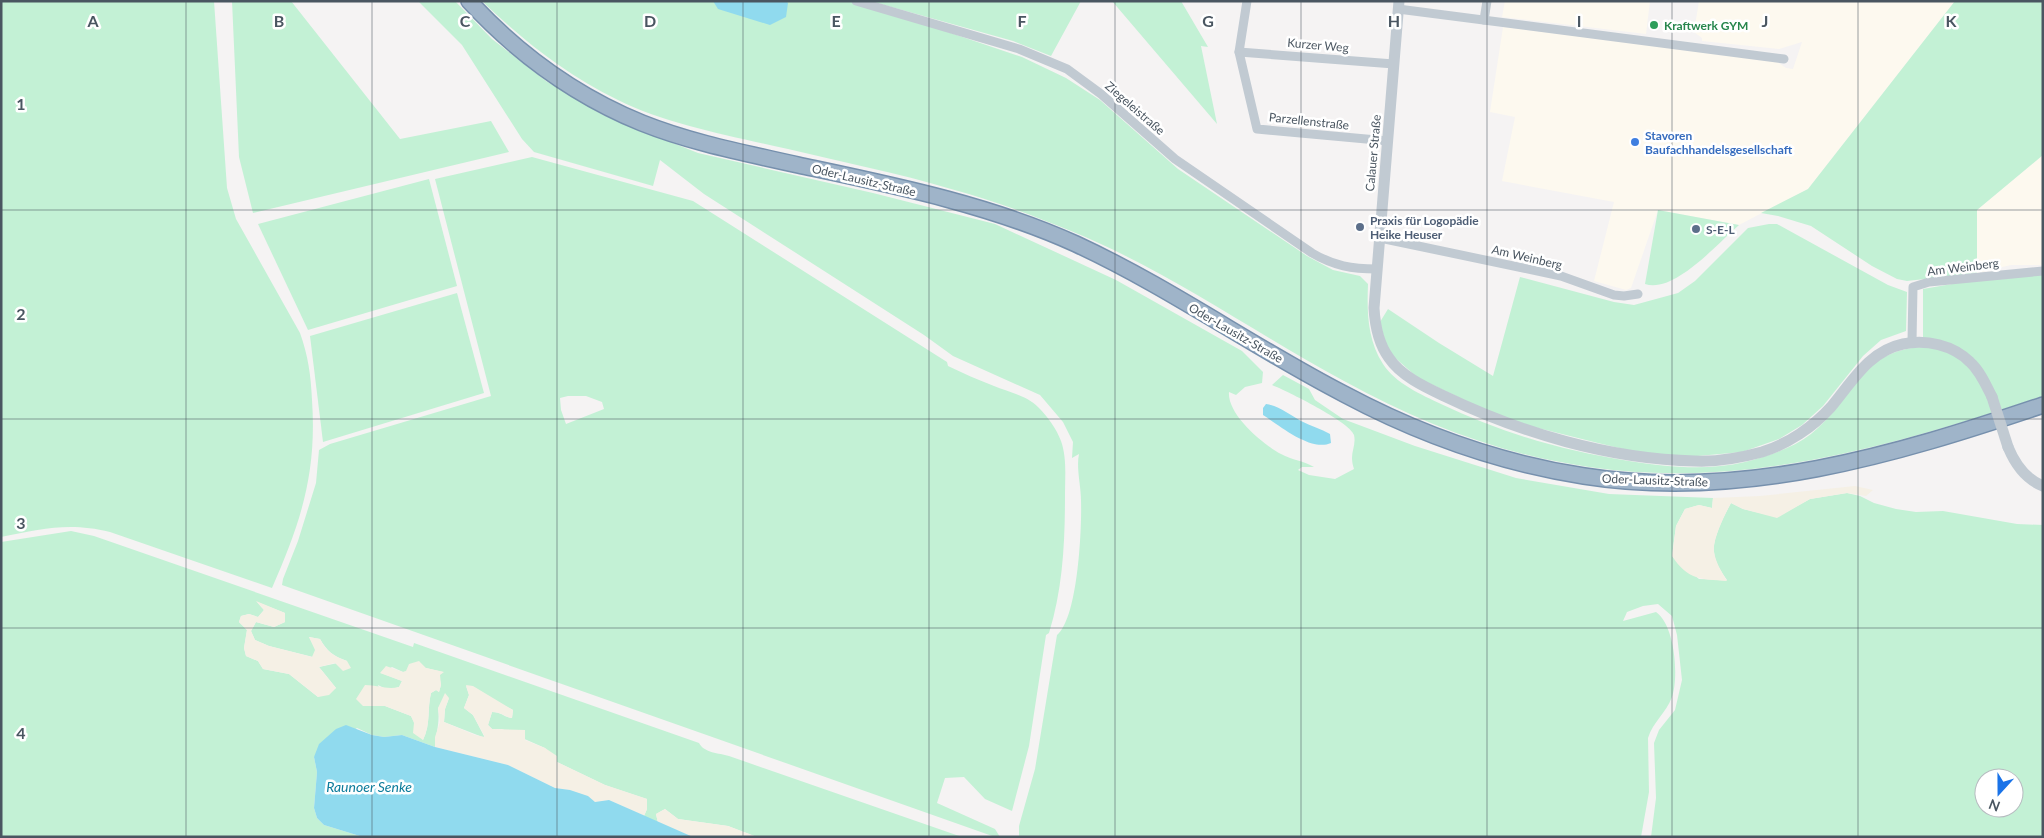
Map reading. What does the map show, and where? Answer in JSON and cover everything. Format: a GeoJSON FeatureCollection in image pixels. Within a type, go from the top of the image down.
{"type":"FeatureCollection","features":[{"type":"Feature","properties":{"kind":"highway","name":"Oder-Lausitz-Straße"},"geometry":{"type":"LineString","coordinates":[[469,1],[520,49],[546,69],[578,90],[642,122],[728,150],[939,197],[1000,214],[1076,244],[1342,394],[1404,424],[1469,449],[1529,465],[1587,477],[1651,482],[1718,482],[1778,476],[1829,467],[1907,449],[2043,405]]}},
{"type":"Feature","properties":{"kind":"street","name":"Ziegeleistraße"},"geometry":{"type":"LineString","coordinates":[[856,1],[1019,50],[1067,69],[1101,94],[1174,158],[1312,253],[1334,265],[1352,269],[1377,269]]}},
{"type":"Feature","properties":{"kind":"street"},"geometry":{"type":"LineString","coordinates":[[1239,52],[1247,1]]}},
{"type":"Feature","properties":{"kind":"street"},"geometry":{"type":"LineString","coordinates":[[1484,20],[1487,1]]}},
{"type":"Feature","properties":{"kind":"street","name":"Calauer Straße"},"geometry":{"type":"LineString","coordinates":[[1398,5],[1374,308],[1377,334],[1389,358],[1413,380],[1491,417],[1565,441],[1637,456],[1717,461],[1744,457],[1782,444],[1807,429],[1830,408],[1871,359],[1889,348],[1912,342]]}},
{"type":"Feature","properties":{"kind":"street"},"geometry":{"type":"LineString","coordinates":[[1398,5],[1484,20],[1784,59]]}},
{"type":"Feature","properties":{"kind":"street","name":"Kurzer Weg"},"geometry":{"type":"LineString","coordinates":[[1239,52],[1394,64]]}},
{"type":"Feature","properties":{"kind":"street","name":"Parzellenstraße"},"geometry":{"type":"LineString","coordinates":[[1239,52],[1257,129],[1388,141]]}},
{"type":"Feature","properties":{"kind":"street","name":"Am Weinberg"},"geometry":{"type":"LineString","coordinates":[[1380,238],[1560,276],[1614,295],[1638,294]]}},
{"type":"Feature","properties":{"kind":"street","name":"Am Weinberg"},"geometry":{"type":"LineString","coordinates":[[1912,342],[1913,287],[1929,282],[2043,271]]}},
{"type":"Feature","properties":{"kind":"street"},"geometry":{"type":"LineString","coordinates":[[1912,342],[1939,345],[1954,351],[1970,362],[1982,378],[1992,397],[2014,460],[2023,474],[2043,486]]}},
{"type":"Feature","properties":{"kind":"shaded area"},"geometry":{"type":"Polygon","coordinates":[[[1505,1],[1650,1],[1646,34],[1502,17],[1505,1]]]}},
{"type":"Feature","properties":{"kind":"shaded area"},"geometry":{"type":"Polygon","coordinates":[[[1699,1],[1955,1],[1808,189],[1739,225],[1658,210],[1631,288],[1626,290],[1594,281],[1614,202],[1502,181],[1515,117],[1490,112],[1503,27],[1776,61],[1786,68],[1793,69],[1802,42],[1779,49],[1702,41],[1702,38],[1694,32],[1699,1]]]}},
{"type":"Feature","properties":{"kind":"shaded area"},"geometry":{"type":"Polygon","coordinates":[[[2043,155],[2043,265],[2011,265],[1977,273],[1977,210],[2043,155]]]}},
{"type":"Feature","properties":{"kind":"green space"},"geometry":{"type":"Polygon","coordinates":[[[1,1],[214,1],[227,188],[236,219],[300,333],[311,382],[312,451],[305,497],[299,519],[272,588],[110,532],[95,529],[81,527],[56,528],[1,537],[1,1]]]}},
{"type":"Feature","properties":{"kind":"green space"},"geometry":{"type":"Polygon","coordinates":[[[232,1],[291,1],[400,139],[491,121],[509,152],[253,213],[239,157],[232,1]]]}},
{"type":"Feature","properties":{"kind":"green space"},"geometry":{"type":"Polygon","coordinates":[[[418,1],[455,1],[492,39],[546,81],[603,115],[698,153],[873,193],[995,224],[1116,280],[1242,351],[1263,372],[1262,383],[1245,387],[1236,395],[1229,392],[1234,410],[1256,436],[1273,449],[1285,456],[1314,467],[1302,467],[1298,470],[1309,475],[1335,479],[1354,469],[1352,458],[1355,441],[1354,435],[1350,429],[1330,415],[1272,385],[1283,375],[1309,389],[1315,400],[1343,419],[1415,446],[1516,478],[1609,494],[1713,498],[1712,508],[1699,505],[1685,509],[1676,526],[1672,556],[1699,579],[1727,580],[1717,563],[1714,547],[1720,527],[1731,503],[1743,509],[1777,517],[1810,499],[1847,493],[1896,509],[1916,512],[1943,511],[2017,524],[2043,525],[2043,837],[1651,837],[1656,798],[1654,743],[1659,730],[1675,710],[1682,680],[1677,635],[1672,616],[1658,604],[1643,606],[1627,612],[1623,621],[1656,612],[1668,628],[1674,652],[1675,677],[1672,697],[1648,738],[1649,792],[1641,837],[1019,837],[1019,826],[1035,769],[1057,635],[1070,611],[1077,572],[1081,513],[1079,454],[1072,458],[1073,442],[1063,422],[1040,395],[953,356],[924,335],[704,194],[660,160],[653,186],[534,152],[522,139],[462,45],[418,1]]]}},
{"type":"Feature","properties":{"kind":"green space"},"geometry":{"type":"Polygon","coordinates":[[[482,1],[856,1],[1022,57],[1066,78],[1100,100],[1178,169],[1307,256],[1333,270],[1360,276],[1368,284],[1368,315],[1374,345],[1388,371],[1402,383],[1426,397],[1464,414],[1533,440],[1605,457],[1658,465],[1687,467],[1731,465],[1754,460],[1780,451],[1804,439],[1826,421],[1859,379],[1871,367],[1885,357],[1902,350],[1923,347],[1923,289],[2010,274],[2043,273],[2043,396],[1932,431],[1876,446],[1762,468],[1705,472],[1647,473],[1589,467],[1525,454],[1494,446],[1432,424],[1373,396],[1310,362],[1141,264],[1042,219],[931,183],[701,129],[637,109],[598,90],[563,68],[514,30],[482,1]]]}},
{"type":"Feature","properties":{"kind":"green space"},"geometry":{"type":"Polygon","coordinates":[[[870,1],[1081,1],[1051,56],[1013,41],[870,1]]]}},
{"type":"Feature","properties":{"kind":"green space"},"geometry":{"type":"Polygon","coordinates":[[[1112,1],[1181,1],[1208,47],[1201,46],[1217,124],[1112,1]]]}},
{"type":"Feature","properties":{"kind":"green space"},"geometry":{"type":"Polygon","coordinates":[[[1955,1],[2043,1],[2043,155],[1977,210],[1977,273],[1907,281],[1897,279],[1872,266],[1811,226],[1761,213],[1808,189],[1955,1]]]}},
{"type":"Feature","properties":{"kind":"green space"},"geometry":{"type":"Polygon","coordinates":[[[532,157],[693,201],[947,362],[948,366],[1022,397],[1033,403],[1045,415],[1054,427],[1063,447],[1065,468],[1064,547],[1054,616],[1049,633],[1046,635],[1029,746],[1012,811],[985,799],[964,777],[945,778],[937,803],[995,829],[1000,837],[995,837],[282,585],[316,483],[319,450],[330,444],[491,396],[435,179],[532,157]],[[586,396],[560,398],[561,410],[566,424],[604,409],[602,402],[586,396]]]}},
{"type":"Feature","properties":{"kind":"green space"},"geometry":{"type":"Polygon","coordinates":[[[429,179],[457,286],[308,330],[258,224],[429,179]]]}},
{"type":"Feature","properties":{"kind":"green space"},"geometry":{"type":"Polygon","coordinates":[[[1658,210],[1739,225],[1708,254],[1682,274],[1669,282],[1657,285],[1645,284],[1658,210]]]}},
{"type":"Feature","properties":{"kind":"green space"},"geometry":{"type":"Polygon","coordinates":[[[1777,224],[1888,285],[1907,292],[1906,331],[1881,340],[1863,356],[1823,406],[1802,425],[1779,439],[1742,452],[1687,457],[1636,452],[1530,426],[1490,412],[1418,378],[1393,356],[1386,345],[1380,322],[1388,309],[1493,376],[1520,277],[1614,302],[1634,305],[1678,293],[1695,281],[1748,228],[1777,224]]]}},
{"type":"Feature","properties":{"kind":"green space"},"geometry":{"type":"Polygon","coordinates":[[[457,293],[484,393],[323,442],[310,336],[457,293]]]}},
{"type":"Feature","properties":{"kind":"green space"},"geometry":{"type":"Polygon","coordinates":[[[71,531],[94,536],[413,647],[414,643],[699,743],[708,751],[729,756],[962,837],[757,837],[728,826],[678,819],[665,809],[656,814],[658,823],[644,816],[647,809],[647,799],[605,785],[557,762],[545,748],[502,729],[492,729],[488,725],[492,712],[512,718],[513,710],[466,686],[469,695],[464,708],[473,715],[485,738],[444,722],[445,709],[449,698],[438,708],[435,747],[402,735],[384,737],[372,735],[357,728],[314,757],[317,772],[314,808],[317,818],[324,825],[363,837],[1,837],[1,542],[71,531]],[[257,602],[264,610],[258,617],[249,614],[241,616],[239,622],[247,630],[244,648],[246,656],[258,661],[263,669],[289,674],[318,697],[336,688],[319,667],[347,661],[331,653],[320,639],[309,637],[316,650],[313,657],[269,646],[255,640],[251,631],[256,622],[274,627],[285,622],[285,613],[257,602]],[[392,667],[381,673],[402,681],[399,687],[388,690],[378,685],[385,706],[411,716],[423,740],[427,728],[431,693],[436,690],[439,692],[441,685],[439,675],[443,672],[426,668],[403,672],[392,667]]]}},
{"type":"Feature","properties":{"kind":"sand"},"geometry":{"type":"Polygon","coordinates":[[[1855,486],[1873,490],[1866,496],[1847,493],[1810,499],[1777,518],[1743,509],[1731,503],[1720,527],[1714,547],[1717,563],[1727,581],[1695,577],[1684,570],[1672,556],[1676,526],[1685,509],[1699,505],[1712,508],[1713,498],[1760,496],[1855,486]]]}},
{"type":"Feature","properties":{"kind":"sand"},"geometry":{"type":"Polygon","coordinates":[[[256,601],[285,613],[285,622],[274,627],[256,622],[251,631],[255,640],[269,646],[312,657],[315,650],[309,637],[320,639],[331,653],[347,661],[351,668],[343,671],[335,663],[319,667],[336,688],[329,695],[318,697],[289,674],[263,669],[258,661],[246,656],[244,648],[247,630],[239,622],[241,616],[249,614],[258,617],[264,610],[256,601]]]}},
{"type":"Feature","properties":{"kind":"sand"},"geometry":{"type":"Polygon","coordinates":[[[419,661],[426,668],[444,672],[440,675],[441,685],[439,692],[436,690],[431,693],[427,728],[423,740],[413,733],[414,723],[411,716],[385,706],[363,706],[356,699],[365,685],[390,688],[399,687],[402,681],[380,673],[386,666],[403,672],[406,671],[409,664],[419,661]]]}},
{"type":"Feature","properties":{"kind":"sand"},"geometry":{"type":"Polygon","coordinates":[[[466,685],[473,686],[513,710],[512,718],[492,712],[488,725],[492,729],[525,730],[525,740],[545,748],[557,756],[557,762],[605,785],[647,799],[647,809],[644,816],[609,800],[595,802],[570,790],[555,788],[508,765],[435,747],[435,737],[440,722],[438,708],[445,693],[449,698],[445,709],[444,722],[475,735],[485,737],[473,715],[464,708],[469,695],[466,685]]]}},
{"type":"Feature","properties":{"kind":"sand"},"geometry":{"type":"Polygon","coordinates":[[[665,809],[678,819],[728,826],[757,837],[693,837],[658,823],[656,814],[665,809]]]}},
{"type":"Feature","properties":{"kind":"water"},"geometry":{"type":"Polygon","coordinates":[[[713,1],[786,1],[788,3],[786,17],[770,25],[718,9],[713,1]]]}},
{"type":"Feature","properties":{"kind":"water"},"geometry":{"type":"Polygon","coordinates":[[[1266,404],[1330,434],[1331,443],[1323,445],[1314,444],[1296,437],[1263,415],[1263,408],[1266,404]]]}},
{"type":"Feature","properties":{"kind":"water","name":"Raunoer Senke"},"geometry":{"type":"Polygon","coordinates":[[[346,725],[372,735],[384,737],[402,735],[435,747],[508,765],[555,788],[570,790],[588,796],[595,802],[609,800],[693,837],[363,837],[324,825],[317,818],[314,808],[317,772],[314,757],[319,744],[336,729],[346,725]]]}},
{"type":"Feature","properties":{"kind":"place","name":"Kraftwerk GYM"},"geometry":{"type":"Point","coordinates":[1654,25]}},
{"type":"Feature","properties":{"kind":"place","name":"Stavoren Baufachhandelsgesellschaft"},"geometry":{"type":"Point","coordinates":[1635,142]}},
{"type":"Feature","properties":{"kind":"place","name":"Praxis für Logopädie Heike Heuser"},"geometry":{"type":"Point","coordinates":[1360,227]}},
{"type":"Feature","properties":{"kind":"place","name":"S-E-L"},"geometry":{"type":"Point","coordinates":[1696,229]}}]}
